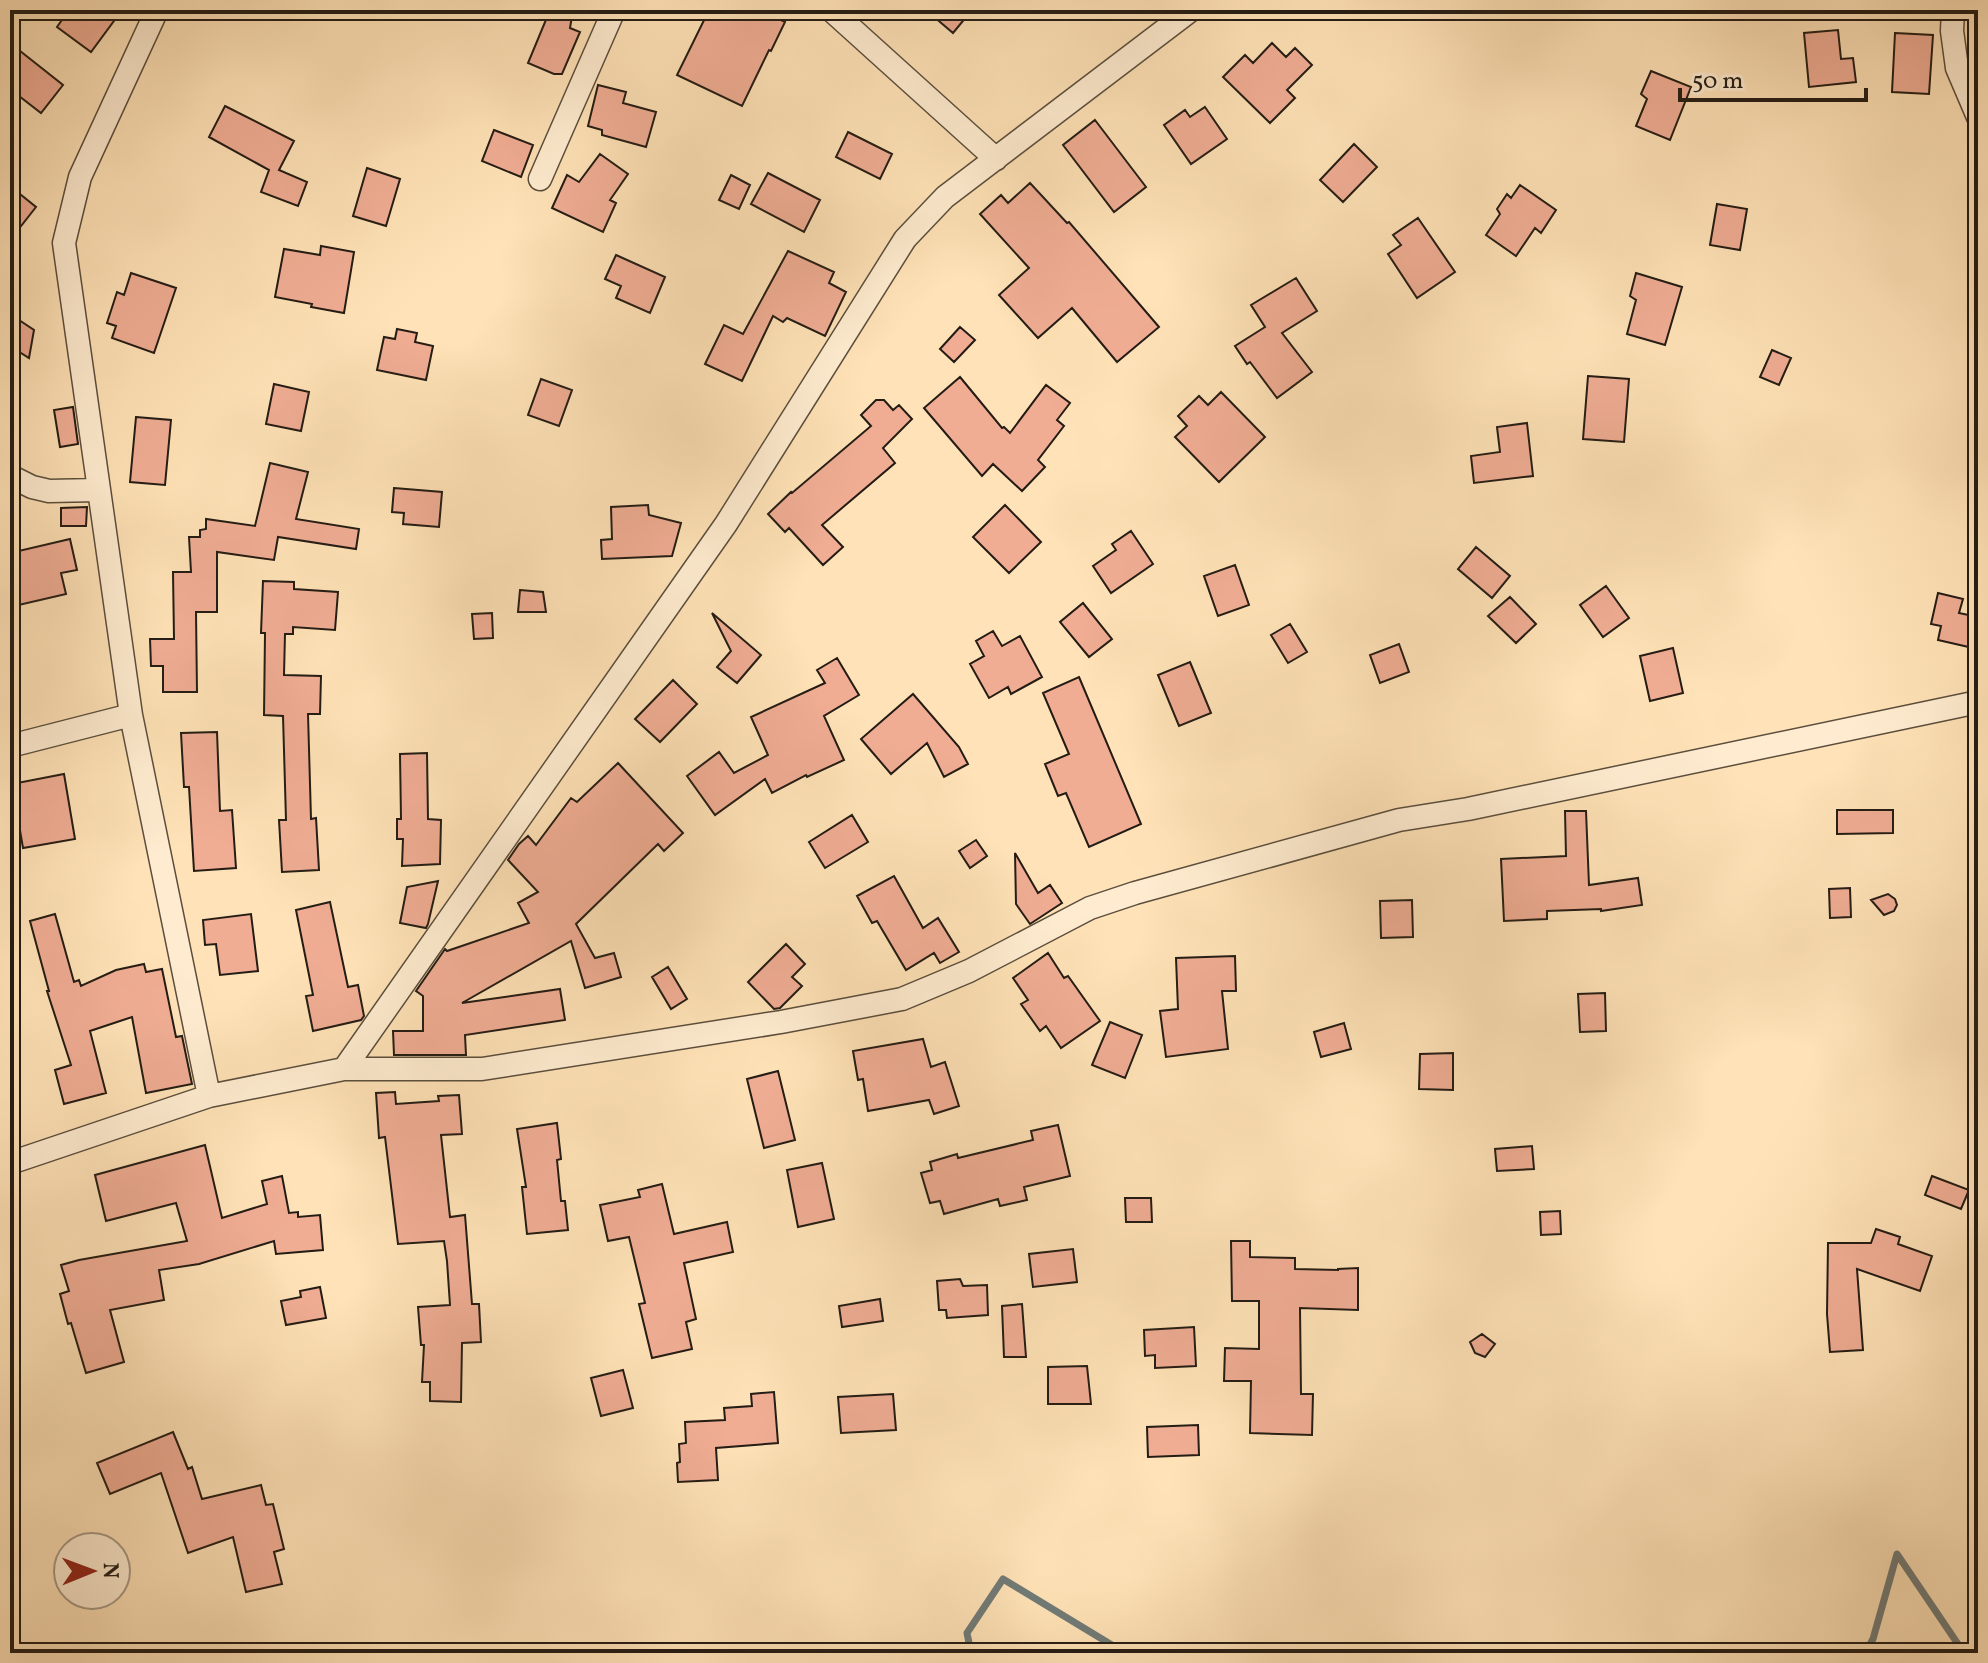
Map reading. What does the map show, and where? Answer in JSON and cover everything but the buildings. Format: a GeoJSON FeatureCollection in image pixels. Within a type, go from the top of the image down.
{"type":"FeatureCollection","features":[{"type":"Feature","properties":{"kind":"street"},"geometry":{"type":"LineString","coordinates":[[157,10],[80,177],[64,243],[131,715],[209,1096]]}},
{"type":"Feature","properties":{"kind":"street"},"geometry":{"type":"LineString","coordinates":[[540,179],[614,10]]}},
{"type":"Feature","properties":{"kind":"street"},"geometry":{"type":"LineString","coordinates":[[831,10],[996,159]]}},
{"type":"Feature","properties":{"kind":"street"},"geometry":{"type":"LineString","coordinates":[[344,1069],[726,524],[905,239],[945,197],[1191,10]]}},
{"type":"Feature","properties":{"kind":"street"},"geometry":{"type":"LineString","coordinates":[[1953,10],[1952,31],[1957,68],[1978,117]]}},
{"type":"Feature","properties":{"kind":"street"},"geometry":{"type":"LineString","coordinates":[[10,476],[49,491],[98,490]]}},
{"type":"Feature","properties":{"kind":"street"},"geometry":{"type":"LineString","coordinates":[[10,1163],[209,1096],[344,1069],[482,1069],[781,1022],[902,999],[969,971],[1090,908],[1399,820],[1468,809],[1978,702]]}},
{"type":"Feature","properties":{"kind":"street"},"geometry":{"type":"LineString","coordinates":[[10,746],[131,715]]}},
{"type":"Feature","properties":{"kind":"waterway"},"geometry":{"type":"LineString","coordinates":[[1865,1653],[1873,1639],[1897,1554],[1964,1653]]}},
{"type":"Feature","properties":{"kind":"waterway"},"geometry":{"type":"LineString","coordinates":[[971,1653],[967,1633],[1003,1579],[1125,1653]]}}]}
